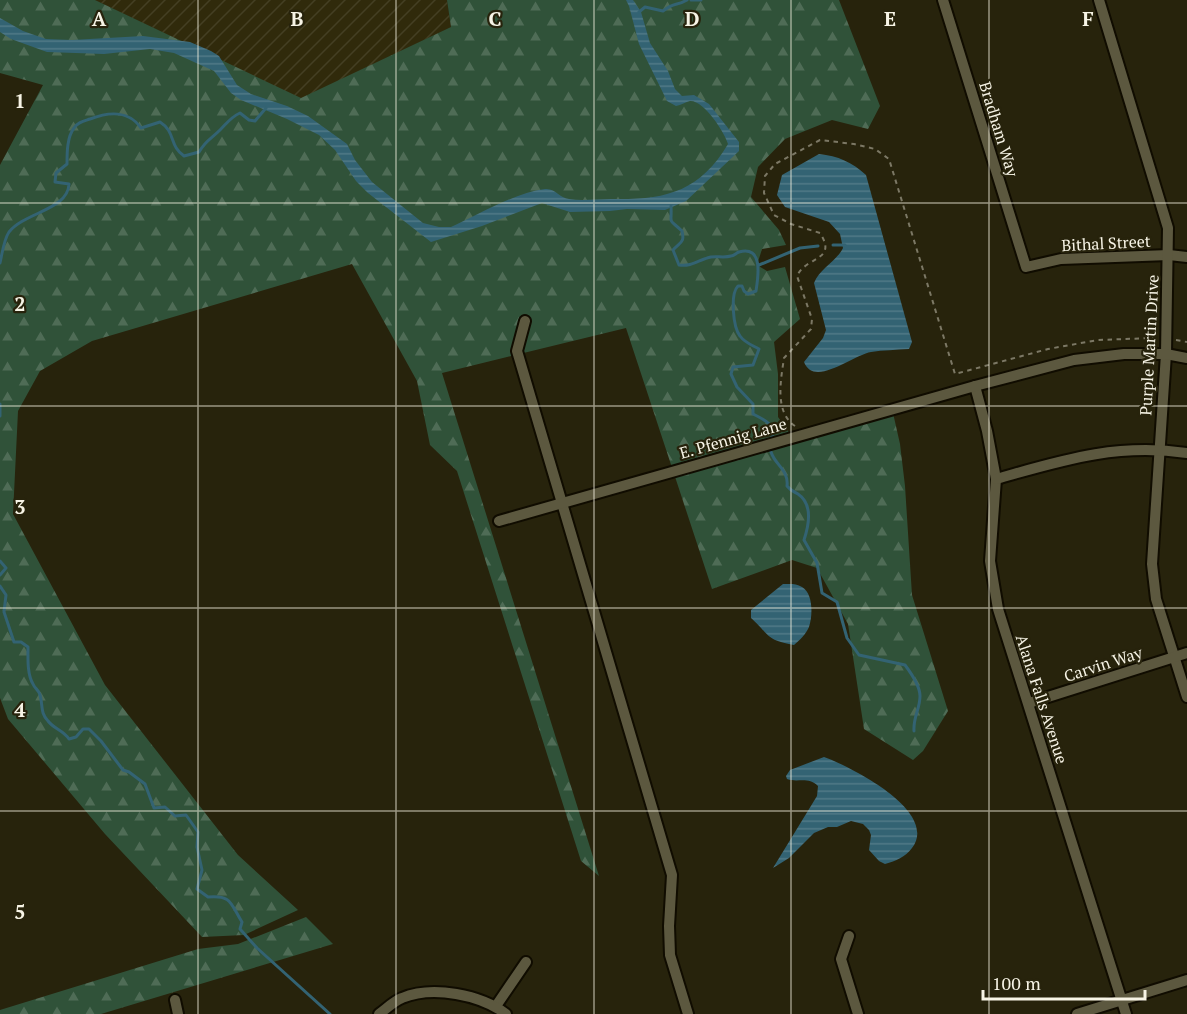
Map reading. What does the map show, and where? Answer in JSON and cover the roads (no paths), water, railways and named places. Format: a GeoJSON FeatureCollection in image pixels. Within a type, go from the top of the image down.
{"type":"FeatureCollection","features":[{"type":"Feature","properties":{"kind":"street","name":"Bradham Way"},"geometry":{"type":"LineString","coordinates":[[944,0],[1026,267]]}},
{"type":"Feature","properties":{"kind":"street","name":"Purple Martin Drive"},"geometry":{"type":"LineString","coordinates":[[1099,0],[1168,228],[1166,354],[1152,564],[1153,583],[1187,697]]}},
{"type":"Feature","properties":{"kind":"street","name":"Bithal Street"},"geometry":{"type":"LineString","coordinates":[[1026,267],[1061,259],[1169,255],[1187,258]]}},
{"type":"Feature","properties":{"kind":"street"},"geometry":{"type":"LineString","coordinates":[[525,321],[517,351],[672,875],[670,955],[688,1014]]}},
{"type":"Feature","properties":{"kind":"street","name":"E. Pfennig Lane"},"geometry":{"type":"LineString","coordinates":[[499,521],[1074,360],[1124,354],[1166,354],[1187,358]]}},
{"type":"Feature","properties":{"kind":"street","name":"Alana Falls Avenue"},"geometry":{"type":"LineString","coordinates":[[975,386],[996,479],[990,561],[998,609],[1126,1014]]}},
{"type":"Feature","properties":{"kind":"street"},"geometry":{"type":"LineString","coordinates":[[996,479],[1073,457],[1124,450],[1187,453]]}},
{"type":"Feature","properties":{"kind":"street","name":"Carvin Way"},"geometry":{"type":"LineString","coordinates":[[1029,703],[1187,653]]}},
{"type":"Feature","properties":{"kind":"street"},"geometry":{"type":"LineString","coordinates":[[849,936],[841,959],[858,1014]]}},
{"type":"Feature","properties":{"kind":"street"},"geometry":{"type":"LineString","coordinates":[[496,1006],[526,962]]}},
{"type":"Feature","properties":{"kind":"street"},"geometry":{"type":"LineString","coordinates":[[1077,1014],[1187,980]]}},
{"type":"Feature","properties":{"kind":"street"},"geometry":{"type":"LineString","coordinates":[[379,1014],[402,998],[431,992],[469,995],[496,1006],[506,1014]]}},
{"type":"Feature","properties":{"kind":"street"},"geometry":{"type":"LineString","coordinates":[[175,1000],[178,1014]]}},
{"type":"Feature","properties":{"kind":"water"},"geometry":{"type":"Polygon","coordinates":[[[626,0],[633,0],[641,12],[650,43],[668,71],[675,89],[682,96],[694,95],[709,104],[739,142],[739,151],[686,201],[665,210],[570,212],[542,203],[482,226],[431,242],[368,193],[356,181],[335,150],[319,135],[241,100],[231,93],[214,71],[174,53],[150,49],[104,54],[47,52],[11,39],[0,32],[0,18],[23,31],[46,39],[72,40],[143,36],[190,42],[211,51],[219,56],[237,85],[251,94],[308,116],[347,144],[355,160],[372,182],[423,223],[451,227],[509,199],[545,189],[552,190],[566,198],[579,200],[648,198],[664,195],[692,183],[717,160],[728,144],[723,132],[707,111],[696,102],[690,101],[676,106],[667,101],[639,44],[626,0]]]}},
{"type":"Feature","properties":{"kind":"water"},"geometry":{"type":"Polygon","coordinates":[[[819,154],[844,160],[866,175],[912,342],[909,349],[871,352],[834,368],[816,372],[809,369],[804,362],[823,338],[826,330],[814,283],[843,248],[840,234],[829,222],[785,207],[777,195],[782,175],[819,154]]]}},
{"type":"Feature","properties":{"kind":"water"},"geometry":{"type":"Polygon","coordinates":[[[783,584],[795,584],[802,587],[810,599],[809,627],[794,645],[773,639],[751,618],[751,610],[783,584]]]}},
{"type":"Feature","properties":{"kind":"water"},"geometry":{"type":"Polygon","coordinates":[[[824,757],[870,780],[903,805],[914,819],[917,834],[912,848],[906,854],[885,864],[879,861],[869,850],[871,835],[869,830],[863,824],[851,821],[814,833],[789,858],[773,868],[817,796],[818,786],[814,783],[807,780],[787,779],[786,776],[790,770],[824,757]]]}},
{"type":"Feature","properties":{"kind":"waterway"},"geometry":{"type":"LineString","coordinates":[[639,12],[645,7],[663,11],[687,0]]}},
{"type":"Feature","properties":{"kind":"waterway"},"geometry":{"type":"LineString","coordinates":[[691,0],[701,0]]}},
{"type":"Feature","properties":{"kind":"waterway"},"geometry":{"type":"LineString","coordinates":[[0,263],[9,232],[16,225],[54,205],[67,193],[69,184],[55,182],[56,173],[67,164],[70,136],[79,123],[111,114],[124,115],[141,128],[160,122],[168,130],[176,148],[184,156],[199,152],[229,120],[240,113],[249,120],[255,121],[266,108]]}},
{"type":"Feature","properties":{"kind":"waterway"},"geometry":{"type":"LineString","coordinates":[[671,206],[671,221],[682,231],[683,235],[681,242],[673,250],[679,265],[688,265],[711,257],[729,257],[747,251],[756,258],[758,264],[756,291],[748,294],[742,286],[738,286],[734,296],[733,311],[740,336],[759,349],[753,365],[733,367],[731,374],[737,387],[753,404],[753,414],[771,426],[773,434],[770,449],[773,457],[786,476],[787,486],[806,503],[808,521],[804,540],[817,563],[822,593],[837,602],[847,638],[859,655],[905,665],[915,680],[920,696],[914,731]]}},
{"type":"Feature","properties":{"kind":"waterway"},"geometry":{"type":"LineString","coordinates":[[833,245],[845,245]]}},
{"type":"Feature","properties":{"kind":"waterway"},"geometry":{"type":"LineString","coordinates":[[759,265],[800,248],[818,246]]}},
{"type":"Feature","properties":{"kind":"waterway"},"geometry":{"type":"LineString","coordinates":[[0,404],[0,416]]}},
{"type":"Feature","properties":{"kind":"waterway"},"geometry":{"type":"LineString","coordinates":[[0,561],[6,568],[0,575]]}},
{"type":"Feature","properties":{"kind":"waterway"},"geometry":{"type":"LineString","coordinates":[[0,586],[6,595],[4,612],[14,642],[21,642],[28,647],[30,676],[39,693],[45,718],[69,739],[76,737],[83,729],[89,729],[123,770],[145,784],[154,808],[165,807],[175,816],[186,815],[198,832],[197,847],[202,870],[197,889],[208,897],[226,899],[242,922],[240,929],[257,948],[330,1014]]}}]}
